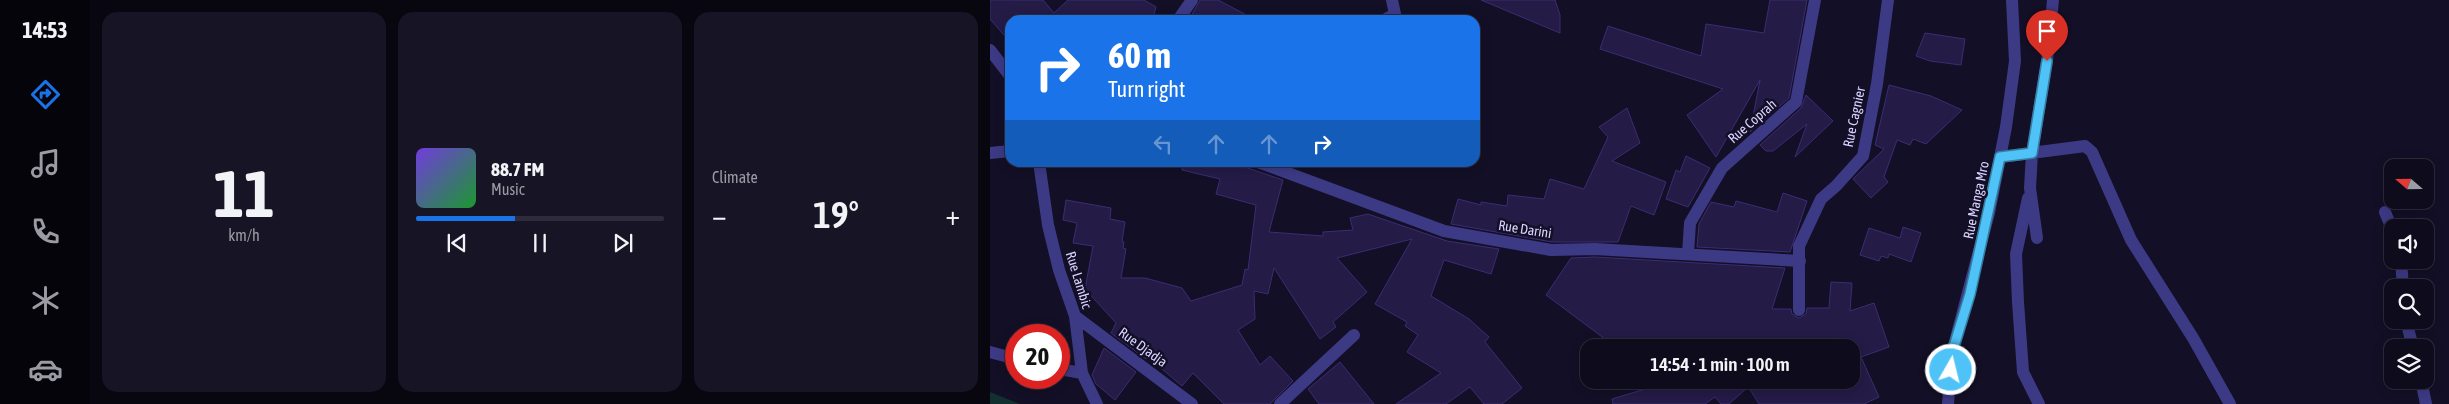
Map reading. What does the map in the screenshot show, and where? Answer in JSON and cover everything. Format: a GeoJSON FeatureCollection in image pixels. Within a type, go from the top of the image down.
{"type":"FeatureCollection","features":[{"type":"Feature","properties":{"kind":"street"},"geometry":{"type":"LineString","coordinates":[[1182,15],[1192,0]]}},
{"type":"Feature","properties":{"kind":"street"},"geometry":{"type":"LineString","coordinates":[[1392,0],[1395,14],[1393,15]]}},
{"type":"Feature","properties":{"kind":"street","name":"Rue Coprah"},"geometry":{"type":"LineString","coordinates":[[1688,254],[1690,223],[1722,168],[1796,102],[1815,0]]}},
{"type":"Feature","properties":{"kind":"street","name":"Rue Cagnier"},"geometry":{"type":"LineString","coordinates":[[1800,310],[1800,246],[1821,199],[1836,186],[1862,156],[1876,84],[1888,0]]}},
{"type":"Feature","properties":{"kind":"street","name":"Rue Manga Mro"},"geometry":{"type":"LineString","coordinates":[[1948,404],[1952,353],[1970,294],[2000,157],[2015,62],[2012,0]]}},
{"type":"Feature","properties":{"kind":"street"},"geometry":{"type":"LineString","coordinates":[[2039,404],[2023,372],[2016,254],[2030,188],[2032,153],[2047,61],[2053,0]]}},
{"type":"Feature","properties":{"kind":"street"},"geometry":{"type":"LineString","coordinates":[[990,50],[1005,70]]}},
{"type":"Feature","properties":{"kind":"street"},"geometry":{"type":"LineString","coordinates":[[2000,157],[2085,146],[2092,152],[2131,240],[2193,338],[2230,404]]}},
{"type":"Feature","properties":{"kind":"street"},"geometry":{"type":"LineString","coordinates":[[990,153],[1005,151]]}},
{"type":"Feature","properties":{"kind":"street","name":"Rue Lambic"},"geometry":{"type":"LineString","coordinates":[[1040,167],[1048,225],[1059,270],[1075,316],[1082,373],[1097,404]]}},
{"type":"Feature","properties":{"kind":"street","name":"Rue Darini"},"geometry":{"type":"LineString","coordinates":[[1271,167],[1444,231],[1551,250],[1688,254],[1800,261]]}},
{"type":"Feature","properties":{"kind":"street"},"geometry":{"type":"LineString","coordinates":[[2030,188],[2037,238]]}},
{"type":"Feature","properties":{"kind":"street"},"geometry":{"type":"LineString","coordinates":[[2385,212],[2388,219]]}},
{"type":"Feature","properties":{"kind":"street","name":"Rue Djadja"},"geometry":{"type":"LineString","coordinates":[[1075,316],[1192,404]]}},
{"type":"Feature","properties":{"kind":"street"},"geometry":{"type":"LineString","coordinates":[[1280,404],[1354,335]]}},
{"type":"Feature","properties":{"kind":"street"},"geometry":{"type":"LineString","coordinates":[[990,352],[1005,356]]}},
{"type":"Feature","properties":{"kind":"street"},"geometry":{"type":"LineString","coordinates":[[1070,370],[1082,373]]}},
{"type":"Feature","properties":{"kind":"street"},"geometry":{"type":"LineString","coordinates":[[2422,389],[2426,404]]}},
{"type":"Feature","properties":{"kind":"green space"},"geometry":{"type":"Polygon","coordinates":[[[990,392],[1020,404],[990,404],[990,392]]]}},
{"type":"Feature","properties":{"kind":"building"},"geometry":{"type":"Polygon","coordinates":[[[990,0],[1043,0],[1054,13],[1068,0],[1144,0],[1156,7],[1154,15],[1005,15],[1005,36],[990,19],[990,0]]]}},
{"type":"Feature","properties":{"kind":"building"},"geometry":{"type":"Polygon","coordinates":[[[1200,0],[1218,0],[1246,15],[1192,15],[1200,0]]]}},
{"type":"Feature","properties":{"kind":"building"},"geometry":{"type":"Polygon","coordinates":[[[1481,0],[1555,0],[1560,15],[1560,33],[1481,0]]]}},
{"type":"Feature","properties":{"kind":"building"},"geometry":{"type":"Polygon","coordinates":[[[1770,0],[1807,0],[1789,98],[1750,132],[1760,80],[1716,157],[1687,115],[1723,89],[1600,49],[1608,26],[1701,56],[1706,24],[1764,33],[1770,0]]]}},
{"type":"Feature","properties":{"kind":"building"},"geometry":{"type":"Polygon","coordinates":[[[1925,33],[1965,39],[1961,65],[1930,61],[1916,56],[1925,33]]]}},
{"type":"Feature","properties":{"kind":"building"},"geometry":{"type":"Polygon","coordinates":[[[1889,85],[1931,96],[1962,110],[1926,144],[1913,139],[1910,145],[1897,140],[1884,177],[1888,182],[1871,198],[1853,179],[1884,149],[1875,145],[1889,85]]]}},
{"type":"Feature","properties":{"kind":"building"},"geometry":{"type":"Polygon","coordinates":[[[1806,95],[1833,121],[1795,157],[1807,124],[1773,151],[1766,151],[1760,145],[1801,108],[1806,95]]]}},
{"type":"Feature","properties":{"kind":"building"},"geometry":{"type":"Polygon","coordinates":[[[1627,108],[1640,143],[1612,161],[1666,182],[1654,215],[1631,206],[1618,242],[1552,242],[1451,224],[1458,199],[1481,205],[1481,202],[1507,206],[1508,195],[1544,199],[1550,179],[1584,189],[1608,137],[1599,127],[1627,108]]]}},
{"type":"Feature","properties":{"kind":"building"},"geometry":{"type":"Polygon","coordinates":[[[1686,156],[1710,168],[1688,207],[1666,199],[1676,170],[1680,172],[1686,156]]]}},
{"type":"Feature","properties":{"kind":"building"},"geometry":{"type":"Polygon","coordinates":[[[1182,167],[1245,167],[1283,180],[1269,232],[1323,236],[1323,232],[1353,230],[1350,218],[1368,214],[1447,241],[1499,249],[1491,274],[1444,260],[1431,296],[1469,319],[1489,337],[1485,342],[1522,388],[1502,404],[1484,404],[1470,387],[1446,404],[1396,404],[1441,373],[1407,352],[1418,335],[1405,326],[1407,322],[1375,304],[1412,239],[1337,258],[1367,292],[1333,322],[1336,327],[1320,339],[1274,268],[1268,294],[1254,291],[1255,319],[1238,330],[1260,365],[1270,356],[1293,381],[1270,404],[1224,404],[1193,373],[1182,386],[1148,357],[1146,359],[1111,333],[1116,323],[1085,289],[1093,246],[1073,243],[1077,223],[1063,220],[1066,200],[1111,208],[1110,219],[1125,222],[1122,241],[1124,242],[1123,248],[1126,249],[1121,278],[1145,278],[1182,288],[1191,301],[1242,285],[1245,269],[1248,270],[1256,205],[1216,194],[1220,179],[1182,170],[1182,167]]]}},
{"type":"Feature","properties":{"kind":"building"},"geometry":{"type":"Polygon","coordinates":[[[1783,193],[1807,201],[1790,252],[1697,247],[1699,224],[1711,202],[1734,207],[1736,201],[1777,212],[1783,193]]]}},
{"type":"Feature","properties":{"kind":"building"},"geometry":{"type":"Polygon","coordinates":[[[1903,227],[1921,233],[1911,262],[1889,254],[1888,258],[1881,256],[1879,261],[1860,255],[1869,228],[1900,238],[1903,227]]]}},
{"type":"Feature","properties":{"kind":"building"},"geometry":{"type":"Polygon","coordinates":[[[1595,257],[1785,268],[1772,309],[1791,309],[1792,314],[1799,318],[1806,314],[1807,308],[1829,308],[1831,282],[1852,283],[1850,311],[1874,303],[1889,347],[1861,357],[1879,397],[1864,404],[1759,404],[1750,389],[1860,389],[1860,339],[1605,339],[1546,295],[1571,258],[1595,257]]]}},
{"type":"Feature","properties":{"kind":"building"},"geometry":{"type":"Polygon","coordinates":[[[1104,348],[1136,372],[1115,400],[1096,384],[1092,375],[1104,348]]]}},
{"type":"Feature","properties":{"kind":"building"},"geometry":{"type":"Polygon","coordinates":[[[1340,362],[1374,404],[1319,404],[1308,389],[1340,362]]]}},
{"type":"Feature","properties":{"kind":"building"},"geometry":{"type":"Polygon","coordinates":[[[1645,389],[1746,389],[1729,404],[1721,404],[1715,397],[1705,404],[1613,404],[1612,399],[1645,389]]]}},
{"type":"Feature","properties":{"kind":"route"},"geometry":{"type":"LineString","coordinates":[[1951,370],[1952,353],[1970,294],[2000,157],[2032,153],[2047,61]]}}]}
